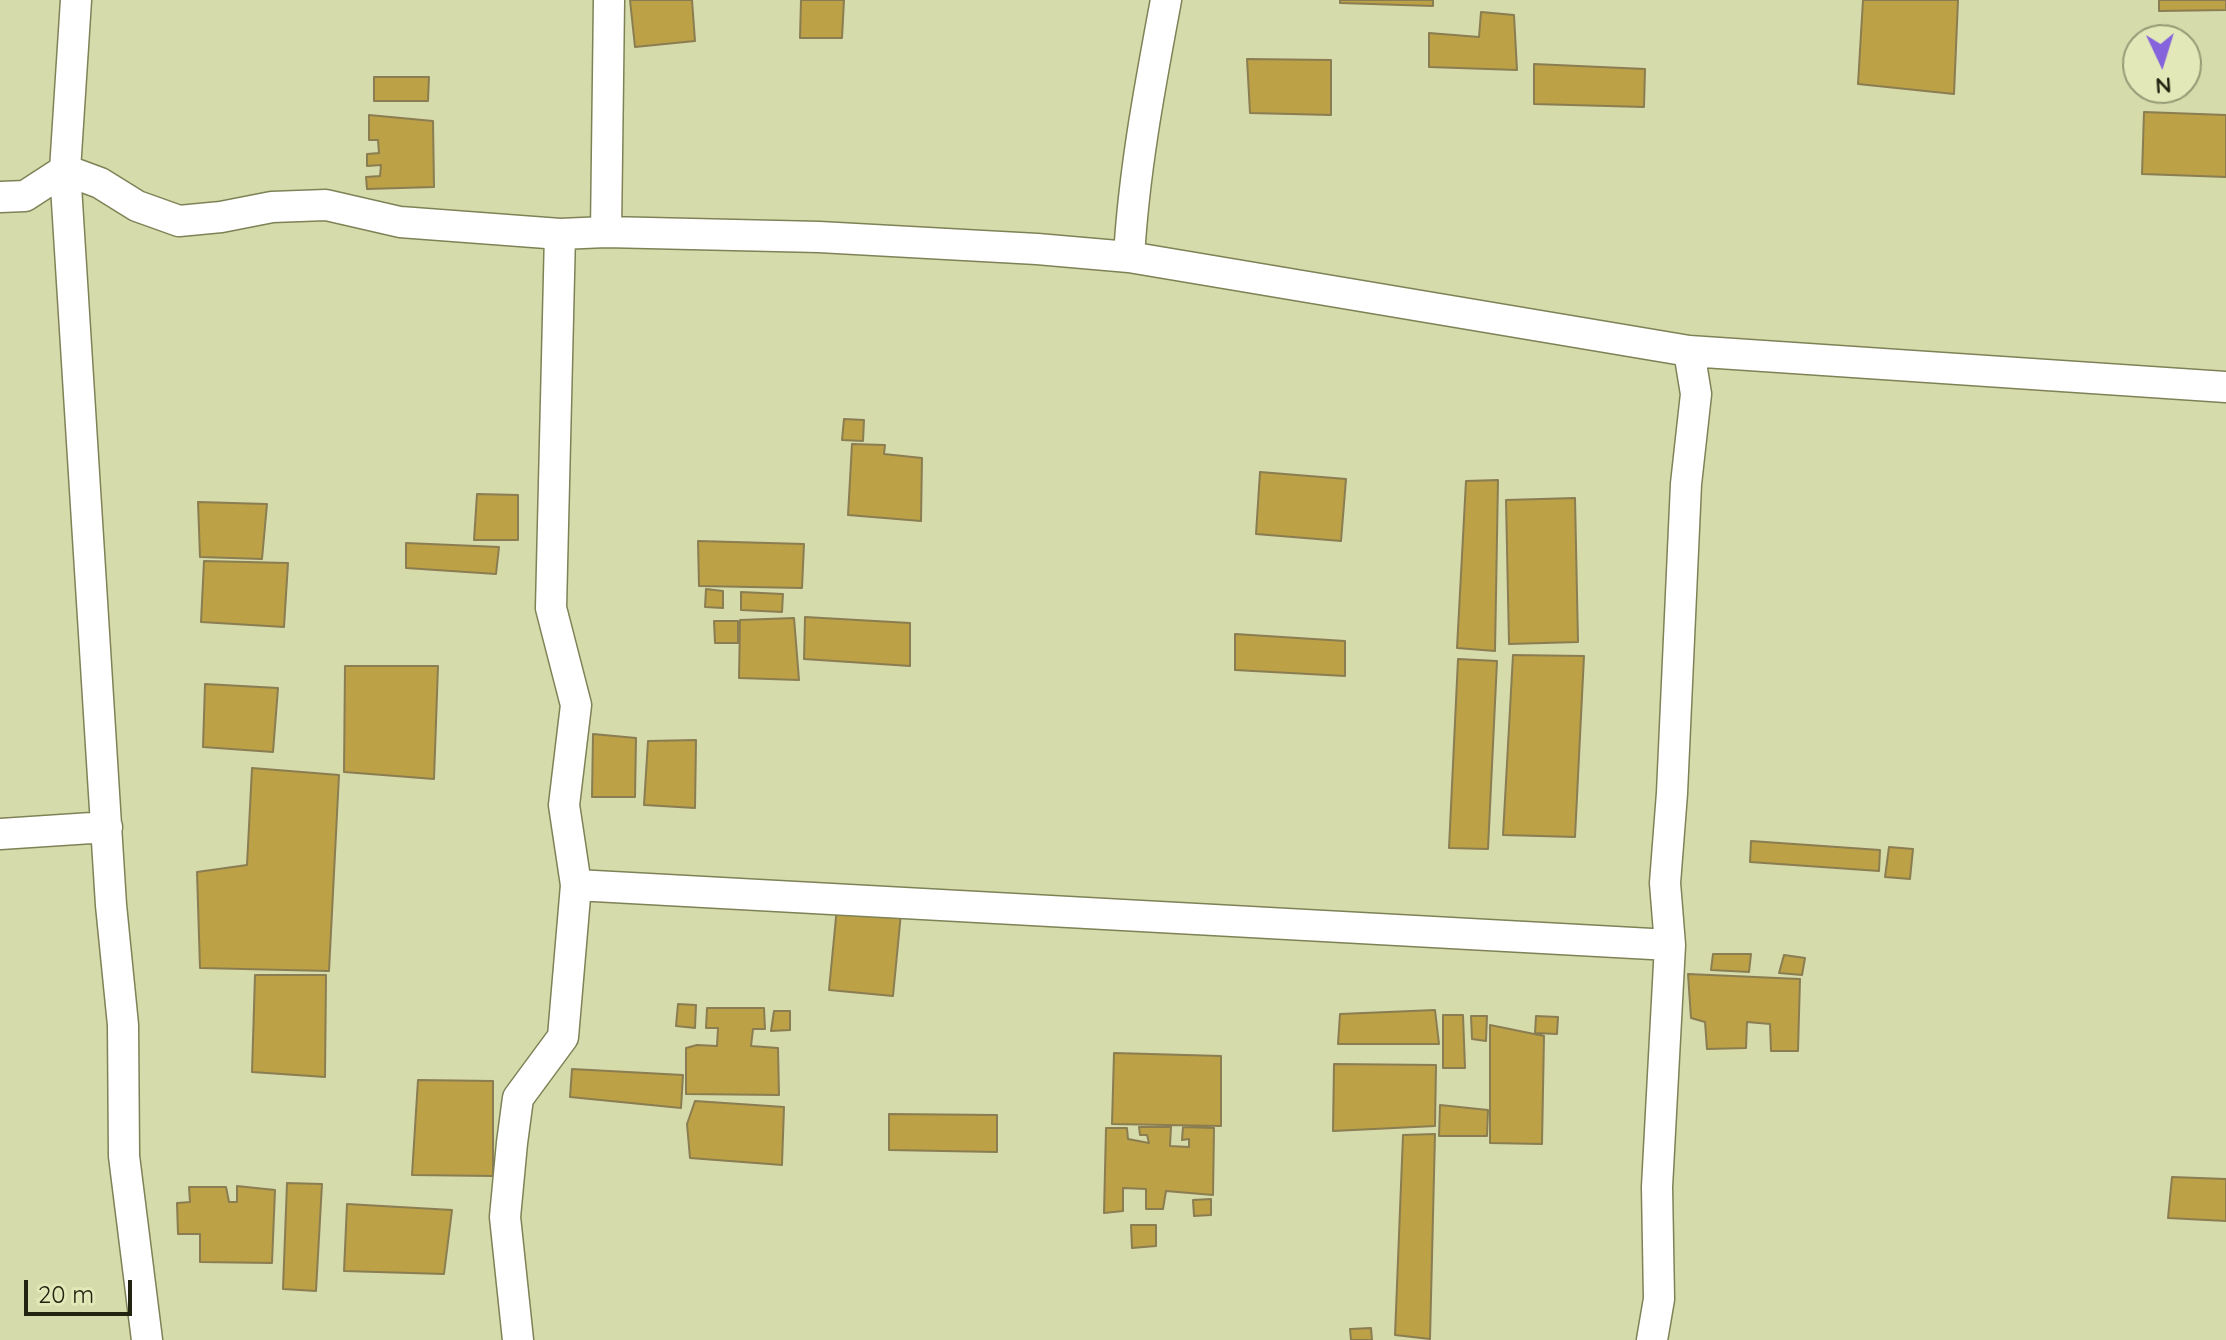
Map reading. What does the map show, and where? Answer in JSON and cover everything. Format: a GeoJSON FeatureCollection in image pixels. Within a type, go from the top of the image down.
{"type":"FeatureCollection","features":[{"type":"Feature","properties":{"kind":"street"},"geometry":{"type":"LineString","coordinates":[[76,0],[65,170],[111,905],[123,1025],[124,1156],[147,1340]]}},
{"type":"Feature","properties":{"kind":"street"},"geometry":{"type":"LineString","coordinates":[[606,232],[609,0]]}},
{"type":"Feature","properties":{"kind":"street"},"geometry":{"type":"LineString","coordinates":[[1129,257],[1132,199],[1146,99],[1166,0]]}},
{"type":"Feature","properties":{"kind":"street"},"geometry":{"type":"LineString","coordinates":[[0,197],[25,196],[65,170]]}},
{"type":"Feature","properties":{"kind":"street"},"geometry":{"type":"LineString","coordinates":[[65,170],[100,183],[137,206],[179,221],[272,207],[326,205],[400,222],[560,234],[606,232],[819,237],[1037,249],[1129,257],[1689,351],[2226,387]]}},
{"type":"Feature","properties":{"kind":"street"},"geometry":{"type":"LineString","coordinates":[[518,1340],[505,1217],[512,1143],[518,1098],[563,1037],[576,885],[564,805],[576,705],[551,608],[560,234]]}},
{"type":"Feature","properties":{"kind":"street"},"geometry":{"type":"LineString","coordinates":[[1652,1340],[1659,1299],[1657,1187],[1670,945],[1665,883],[1686,484],[1696,394],[1689,351]]}},
{"type":"Feature","properties":{"kind":"street"},"geometry":{"type":"LineString","coordinates":[[0,834],[107,827]]}},
{"type":"Feature","properties":{"kind":"street"},"geometry":{"type":"LineString","coordinates":[[576,885],[1670,945]]}},
{"type":"Feature","properties":{"kind":"building"},"geometry":{"type":"Polygon","coordinates":[[[630,0],[692,0],[695,41],[635,47],[630,0]]]}},
{"type":"Feature","properties":{"kind":"building"},"geometry":{"type":"Polygon","coordinates":[[[801,0],[844,0],[842,38],[800,38],[801,0]]]}},
{"type":"Feature","properties":{"kind":"building"},"geometry":{"type":"Polygon","coordinates":[[[1340,0],[1433,0],[1433,6],[1340,3],[1340,0]]]}},
{"type":"Feature","properties":{"kind":"building"},"geometry":{"type":"Polygon","coordinates":[[[1863,0],[1958,0],[1954,94],[1858,84],[1863,0]]]}},
{"type":"Feature","properties":{"kind":"building"},"geometry":{"type":"Polygon","coordinates":[[[2159,0],[2226,0],[2226,10],[2159,11],[2159,0]]]}},
{"type":"Feature","properties":{"kind":"building"},"geometry":{"type":"Polygon","coordinates":[[[1481,12],[1514,15],[1517,70],[1429,67],[1429,33],[1479,37],[1481,12]]]}},
{"type":"Feature","properties":{"kind":"building"},"geometry":{"type":"Polygon","coordinates":[[[1247,59],[1331,60],[1331,115],[1250,113],[1247,59]]]}},
{"type":"Feature","properties":{"kind":"building"},"geometry":{"type":"Polygon","coordinates":[[[1534,64],[1645,69],[1644,107],[1534,104],[1534,64]]]}},
{"type":"Feature","properties":{"kind":"building"},"geometry":{"type":"Polygon","coordinates":[[[374,77],[429,77],[428,101],[374,101],[374,77]]]}},
{"type":"Feature","properties":{"kind":"building"},"geometry":{"type":"Polygon","coordinates":[[[2144,112],[2226,115],[2226,177],[2142,174],[2144,112]]]}},
{"type":"Feature","properties":{"kind":"building"},"geometry":{"type":"Polygon","coordinates":[[[369,115],[433,121],[434,187],[367,189],[366,177],[380,176],[381,165],[367,166],[367,154],[379,153],[378,140],[369,140],[369,115]]]}},
{"type":"Feature","properties":{"kind":"building"},"geometry":{"type":"Polygon","coordinates":[[[844,419],[864,420],[863,441],[842,440],[844,419]]]}},
{"type":"Feature","properties":{"kind":"building"},"geometry":{"type":"Polygon","coordinates":[[[852,444],[885,445],[884,454],[922,458],[921,521],[848,515],[852,444]]]}},
{"type":"Feature","properties":{"kind":"building"},"geometry":{"type":"Polygon","coordinates":[[[1260,472],[1346,479],[1341,541],[1256,534],[1260,472]]]}},
{"type":"Feature","properties":{"kind":"building"},"geometry":{"type":"Polygon","coordinates":[[[1498,480],[1495,651],[1457,648],[1466,481],[1498,480]]]}},
{"type":"Feature","properties":{"kind":"building"},"geometry":{"type":"Polygon","coordinates":[[[477,494],[518,495],[518,540],[474,540],[477,494]]]}},
{"type":"Feature","properties":{"kind":"building"},"geometry":{"type":"Polygon","coordinates":[[[1575,498],[1578,642],[1509,644],[1506,500],[1575,498]]]}},
{"type":"Feature","properties":{"kind":"building"},"geometry":{"type":"Polygon","coordinates":[[[198,502],[267,504],[262,559],[200,557],[198,502]]]}},
{"type":"Feature","properties":{"kind":"building"},"geometry":{"type":"Polygon","coordinates":[[[698,541],[804,544],[802,588],[699,586],[698,541]]]}},
{"type":"Feature","properties":{"kind":"building"},"geometry":{"type":"Polygon","coordinates":[[[406,543],[499,547],[496,574],[406,568],[406,543]]]}},
{"type":"Feature","properties":{"kind":"building"},"geometry":{"type":"Polygon","coordinates":[[[204,561],[288,563],[284,627],[201,622],[204,561]]]}},
{"type":"Feature","properties":{"kind":"building"},"geometry":{"type":"Polygon","coordinates":[[[706,589],[723,591],[723,608],[705,607],[706,589]]]}},
{"type":"Feature","properties":{"kind":"building"},"geometry":{"type":"Polygon","coordinates":[[[741,592],[783,594],[782,612],[741,610],[741,592]]]}},
{"type":"Feature","properties":{"kind":"building"},"geometry":{"type":"Polygon","coordinates":[[[805,617],[910,623],[910,666],[804,659],[805,617]]]}},
{"type":"Feature","properties":{"kind":"building"},"geometry":{"type":"Polygon","coordinates":[[[794,618],[799,680],[739,678],[740,620],[794,618]]]}},
{"type":"Feature","properties":{"kind":"building"},"geometry":{"type":"Polygon","coordinates":[[[714,621],[738,621],[738,643],[715,643],[714,621]]]}},
{"type":"Feature","properties":{"kind":"building"},"geometry":{"type":"Polygon","coordinates":[[[1235,634],[1345,641],[1345,676],[1235,670],[1235,634]]]}},
{"type":"Feature","properties":{"kind":"building"},"geometry":{"type":"Polygon","coordinates":[[[1513,655],[1584,656],[1575,837],[1503,835],[1513,655]]]}},
{"type":"Feature","properties":{"kind":"building"},"geometry":{"type":"Polygon","coordinates":[[[1458,659],[1497,661],[1488,849],[1449,848],[1458,659]]]}},
{"type":"Feature","properties":{"kind":"building"},"geometry":{"type":"Polygon","coordinates":[[[345,666],[438,666],[434,779],[344,772],[345,666]]]}},
{"type":"Feature","properties":{"kind":"building"},"geometry":{"type":"Polygon","coordinates":[[[205,684],[278,688],[273,752],[203,747],[205,684]]]}},
{"type":"Feature","properties":{"kind":"building"},"geometry":{"type":"Polygon","coordinates":[[[593,734],[636,738],[635,797],[592,797],[593,734]]]}},
{"type":"Feature","properties":{"kind":"building"},"geometry":{"type":"Polygon","coordinates":[[[696,740],[695,808],[644,805],[648,741],[696,740]]]}},
{"type":"Feature","properties":{"kind":"building"},"geometry":{"type":"Polygon","coordinates":[[[252,768],[339,775],[329,971],[200,968],[197,872],[247,865],[252,768]]]}},
{"type":"Feature","properties":{"kind":"building"},"geometry":{"type":"Polygon","coordinates":[[[1751,841],[1880,850],[1879,871],[1750,862],[1751,841]]]}},
{"type":"Feature","properties":{"kind":"building"},"geometry":{"type":"Polygon","coordinates":[[[1889,847],[1913,849],[1910,879],[1885,877],[1889,847]]]}},
{"type":"Feature","properties":{"kind":"building"},"geometry":{"type":"Polygon","coordinates":[[[837,907],[901,913],[893,996],[829,990],[837,907]]]}},
{"type":"Feature","properties":{"kind":"building"},"geometry":{"type":"Polygon","coordinates":[[[1713,954],[1751,954],[1749,972],[1711,970],[1713,954]]]}},
{"type":"Feature","properties":{"kind":"building"},"geometry":{"type":"Polygon","coordinates":[[[1784,955],[1805,958],[1802,975],[1779,973],[1784,955]]]}},
{"type":"Feature","properties":{"kind":"building"},"geometry":{"type":"Polygon","coordinates":[[[1688,974],[1800,979],[1798,1051],[1771,1051],[1770,1024],[1747,1022],[1746,1048],[1707,1049],[1705,1022],[1691,1018],[1688,974]]]}},
{"type":"Feature","properties":{"kind":"building"},"geometry":{"type":"Polygon","coordinates":[[[255,975],[326,975],[325,1077],[252,1072],[255,975]]]}},
{"type":"Feature","properties":{"kind":"building"},"geometry":{"type":"Polygon","coordinates":[[[678,1004],[696,1005],[695,1028],[676,1026],[678,1004]]]}},
{"type":"Feature","properties":{"kind":"building"},"geometry":{"type":"Polygon","coordinates":[[[707,1008],[764,1008],[765,1029],[753,1029],[751,1046],[778,1048],[779,1095],[686,1094],[686,1048],[717,1046],[718,1028],[706,1028],[707,1008]]]}},
{"type":"Feature","properties":{"kind":"building"},"geometry":{"type":"Polygon","coordinates":[[[1435,1010],[1439,1044],[1338,1044],[1340,1014],[1435,1010]]]}},
{"type":"Feature","properties":{"kind":"building"},"geometry":{"type":"Polygon","coordinates":[[[774,1011],[790,1011],[790,1030],[771,1031],[774,1011]]]}},
{"type":"Feature","properties":{"kind":"building"},"geometry":{"type":"Polygon","coordinates":[[[1443,1015],[1463,1015],[1465,1068],[1443,1068],[1443,1015]]]}},
{"type":"Feature","properties":{"kind":"building"},"geometry":{"type":"Polygon","coordinates":[[[1471,1016],[1487,1016],[1486,1041],[1472,1039],[1471,1016]]]}},
{"type":"Feature","properties":{"kind":"building"},"geometry":{"type":"Polygon","coordinates":[[[1536,1016],[1558,1017],[1557,1034],[1535,1033],[1536,1016]]]}},
{"type":"Feature","properties":{"kind":"building"},"geometry":{"type":"Polygon","coordinates":[[[1490,1025],[1544,1036],[1542,1144],[1490,1143],[1490,1025]]]}},
{"type":"Feature","properties":{"kind":"building"},"geometry":{"type":"Polygon","coordinates":[[[1114,1053],[1221,1056],[1221,1126],[1112,1124],[1114,1053]]]}},
{"type":"Feature","properties":{"kind":"building"},"geometry":{"type":"Polygon","coordinates":[[[1334,1064],[1436,1065],[1435,1126],[1333,1131],[1334,1064]]]}},
{"type":"Feature","properties":{"kind":"building"},"geometry":{"type":"Polygon","coordinates":[[[572,1069],[683,1075],[681,1108],[570,1097],[572,1069]]]}},
{"type":"Feature","properties":{"kind":"building"},"geometry":{"type":"Polygon","coordinates":[[[418,1080],[493,1081],[493,1176],[412,1175],[418,1080]]]}},
{"type":"Feature","properties":{"kind":"building"},"geometry":{"type":"Polygon","coordinates":[[[695,1101],[784,1107],[782,1165],[690,1158],[687,1124],[695,1101]]]}},
{"type":"Feature","properties":{"kind":"building"},"geometry":{"type":"Polygon","coordinates":[[[1440,1105],[1488,1110],[1487,1136],[1439,1136],[1440,1105]]]}},
{"type":"Feature","properties":{"kind":"building"},"geometry":{"type":"Polygon","coordinates":[[[889,1114],[997,1115],[997,1152],[889,1150],[889,1114]]]}},
{"type":"Feature","properties":{"kind":"building"},"geometry":{"type":"Polygon","coordinates":[[[1139,1127],[1171,1127],[1170,1146],[1189,1147],[1189,1139],[1182,1140],[1183,1127],[1214,1128],[1213,1195],[1166,1191],[1163,1209],[1146,1209],[1146,1189],[1123,1188],[1123,1211],[1104,1213],[1106,1128],[1127,1128],[1128,1139],[1149,1143],[1147,1135],[1140,1135],[1139,1127]]]}},
{"type":"Feature","properties":{"kind":"building"},"geometry":{"type":"Polygon","coordinates":[[[1435,1134],[1430,1339],[1395,1335],[1403,1135],[1435,1134]]]}},
{"type":"Feature","properties":{"kind":"building"},"geometry":{"type":"Polygon","coordinates":[[[2172,1177],[2226,1179],[2226,1221],[2168,1218],[2172,1177]]]}},
{"type":"Feature","properties":{"kind":"building"},"geometry":{"type":"Polygon","coordinates":[[[287,1183],[322,1184],[316,1291],[283,1289],[287,1183]]]}},
{"type":"Feature","properties":{"kind":"building"},"geometry":{"type":"Polygon","coordinates":[[[237,1186],[275,1190],[272,1263],[200,1262],[200,1234],[178,1234],[177,1203],[190,1202],[189,1187],[226,1187],[229,1202],[237,1202],[237,1186]]]}},
{"type":"Feature","properties":{"kind":"building"},"geometry":{"type":"Polygon","coordinates":[[[1211,1199],[1211,1215],[1194,1216],[1193,1200],[1211,1199]]]}},
{"type":"Feature","properties":{"kind":"building"},"geometry":{"type":"Polygon","coordinates":[[[347,1204],[452,1210],[444,1274],[344,1271],[347,1204]]]}},
{"type":"Feature","properties":{"kind":"building"},"geometry":{"type":"Polygon","coordinates":[[[1131,1225],[1156,1225],[1156,1246],[1132,1248],[1131,1225]]]}},
{"type":"Feature","properties":{"kind":"building"},"geometry":{"type":"Polygon","coordinates":[[[1371,1328],[1372,1340],[1351,1340],[1350,1329],[1371,1328]]]}}]}
